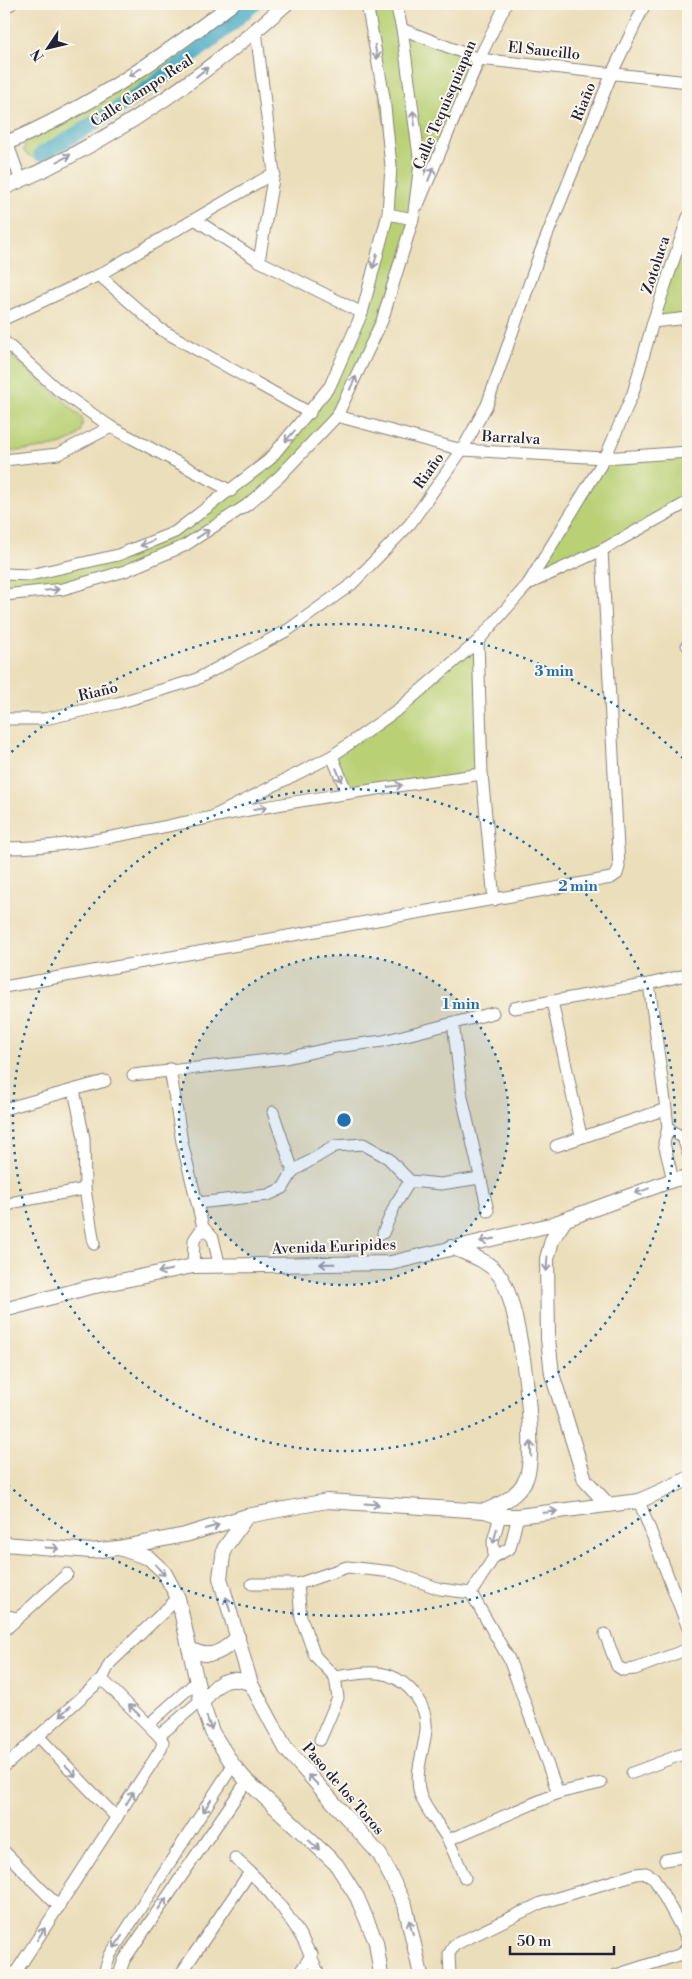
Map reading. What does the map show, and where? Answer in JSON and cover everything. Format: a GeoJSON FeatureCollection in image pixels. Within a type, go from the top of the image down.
{"type":"FeatureCollection","features":[{"type":"Feature","properties":{"kind":"street"},"geometry":{"type":"LineString","coordinates":[[4,8],[11,4]]}},
{"type":"Feature","properties":{"kind":"street","name":"Calle Campo Real"},"geometry":{"type":"LineString","coordinates":[[4,140],[87,102],[176,46],[232,4]]}},
{"type":"Feature","properties":{"kind":"street","name":"Calle Campo Real"},"geometry":{"type":"LineString","coordinates":[[4,188],[21,181],[106,135],[193,79],[256,31],[286,4]]}},
{"type":"Feature","properties":{"kind":"street"},"geometry":{"type":"LineString","coordinates":[[4,574],[30,575],[118,556],[174,532],[231,491],[269,460],[310,413],[330,386],[362,313],[388,214],[391,166],[384,97],[367,4]]}},
{"type":"Feature","properties":{"kind":"street"},"geometry":{"type":"LineString","coordinates":[[4,595],[63,589],[125,571],[184,546],[247,506],[279,477],[338,416],[382,320],[413,219],[420,164],[402,29],[396,4]]}},
{"type":"Feature","properties":{"kind":"street","name":"Calle Tequisquiapan"},"geometry":{"type":"LineString","coordinates":[[413,219],[479,59],[506,4]]}},
{"type":"Feature","properties":{"kind":"street","name":"Riaño"},"geometry":{"type":"LineString","coordinates":[[4,720],[44,719],[118,703],[195,680],[288,630],[352,584],[410,524],[462,450],[487,405],[540,253],[612,73],[645,4]]}},
{"type":"Feature","properties":{"kind":"street","name":"El Saucillo"},"geometry":{"type":"LineString","coordinates":[[402,29],[479,59],[688,82]]}},
{"type":"Feature","properties":{"kind":"street"},"geometry":{"type":"LineString","coordinates":[[256,31],[274,173],[259,261]]}},
{"type":"Feature","properties":{"kind":"street"},"geometry":{"type":"LineString","coordinates":[[4,140],[21,181]]}},
{"type":"Feature","properties":{"kind":"street"},"geometry":{"type":"LineString","coordinates":[[4,319],[99,275],[274,173]]}},
{"type":"Feature","properties":{"kind":"street"},"geometry":{"type":"LineString","coordinates":[[388,214],[413,219]]}},
{"type":"Feature","properties":{"kind":"street","name":"Zotoluca"},"geometry":{"type":"LineString","coordinates":[[528,584],[605,458],[633,393],[653,322],[688,217]]}},
{"type":"Feature","properties":{"kind":"street"},"geometry":{"type":"LineString","coordinates":[[196,220],[259,261],[362,313]]}},
{"type":"Feature","properties":{"kind":"street"},"geometry":{"type":"LineString","coordinates":[[99,275],[160,329],[310,413]]}},
{"type":"Feature","properties":{"kind":"street"},"geometry":{"type":"LineString","coordinates":[[653,322],[688,318]]}},
{"type":"Feature","properties":{"kind":"street"},"geometry":{"type":"LineString","coordinates":[[4,342],[58,390],[111,427],[231,491]]}},
{"type":"Feature","properties":{"kind":"street","name":"Barralva"},"geometry":{"type":"LineString","coordinates":[[338,416],[462,450],[605,458],[688,452]]}},
{"type":"Feature","properties":{"kind":"street"},"geometry":{"type":"LineString","coordinates":[[4,460],[58,454],[111,427]]}},
{"type":"Feature","properties":{"kind":"street"},"geometry":{"type":"LineString","coordinates":[[212,817],[332,756],[400,708],[478,641],[528,584],[602,550],[688,502]]}},
{"type":"Feature","properties":{"kind":"street"},"geometry":{"type":"LineString","coordinates":[[4,987],[612,878],[617,874],[619,866],[602,550]]}},
{"type":"Feature","properties":{"kind":"street"},"geometry":{"type":"LineString","coordinates":[[478,641],[482,774],[494,900]]}},
{"type":"Feature","properties":{"kind":"street"},"geometry":{"type":"LineString","coordinates":[[332,756],[347,793]]}},
{"type":"Feature","properties":{"kind":"street"},"geometry":{"type":"LineString","coordinates":[[4,848],[42,848],[128,835],[212,817],[347,793],[482,774]]}},
{"type":"Feature","properties":{"kind":"street"},"geometry":{"type":"LineString","coordinates":[[514,1008],[649,984],[685,975]]}},
{"type":"Feature","properties":{"kind":"street"},"geometry":{"type":"LineString","coordinates":[[649,984],[668,1128],[664,1143],[673,1180]]}},
{"type":"Feature","properties":{"kind":"street"},"geometry":{"type":"LineString","coordinates":[[552,1001],[581,1136]]}},
{"type":"Feature","properties":{"kind":"street"},"geometry":{"type":"LineString","coordinates":[[133,1075],[170,1069],[286,1058],[336,1047],[383,1041],[493,1012]]}},
{"type":"Feature","properties":{"kind":"street"},"geometry":{"type":"LineString","coordinates":[[453,1022],[462,1097],[488,1211]]}},
{"type":"Feature","properties":{"kind":"street"},"geometry":{"type":"LineString","coordinates":[[170,1069],[182,1142],[203,1227],[213,1238],[220,1267]]}},
{"type":"Feature","properties":{"kind":"street"},"geometry":{"type":"LineString","coordinates":[[4,1109],[105,1080]]}},
{"type":"Feature","properties":{"kind":"street"},"geometry":{"type":"LineString","coordinates":[[74,1090],[84,1138],[84,1189],[94,1244]]}},
{"type":"Feature","properties":{"kind":"street"},"geometry":{"type":"LineString","coordinates":[[556,1146],[581,1136],[666,1109]]}},
{"type":"Feature","properties":{"kind":"street"},"geometry":{"type":"LineString","coordinates":[[273,1112],[293,1171]]}},
{"type":"Feature","properties":{"kind":"street"},"geometry":{"type":"LineString","coordinates":[[668,1128],[683,1138],[688,1153]]}},
{"type":"Feature","properties":{"kind":"street"},"geometry":{"type":"LineString","coordinates":[[198,1203],[268,1195],[283,1188],[293,1171],[335,1146],[363,1144],[388,1158],[410,1181],[441,1184],[480,1178]]}},
{"type":"Feature","properties":{"kind":"street","name":"Avenida Euripides"},"geometry":{"type":"LineString","coordinates":[[4,1310],[86,1288],[193,1266],[392,1263],[565,1220],[673,1180],[688,1177]]}},
{"type":"Feature","properties":{"kind":"street"},"geometry":{"type":"LineString","coordinates":[[383,1233],[395,1204],[410,1181]]}},
{"type":"Feature","properties":{"kind":"street"},"geometry":{"type":"LineString","coordinates":[[4,1208],[15,1202],[84,1189]]}},
{"type":"Feature","properties":{"kind":"street"},"geometry":{"type":"LineString","coordinates":[[565,1220],[552,1240],[547,1258],[548,1339],[552,1374],[585,1480],[608,1505]]}},
{"type":"Feature","properties":{"kind":"street"},"geometry":{"type":"LineString","coordinates":[[193,1266],[194,1240],[203,1227]]}},
{"type":"Feature","properties":{"kind":"street"},"geometry":{"type":"LineString","coordinates":[[452,1248],[486,1262],[501,1277],[509,1295],[526,1378],[531,1456],[526,1480],[508,1501],[485,1511]]}},
{"type":"Feature","properties":{"kind":"street"},"geometry":{"type":"LineString","coordinates":[[4,1544],[91,1551],[118,1548],[184,1535],[247,1516],[327,1501],[485,1511],[500,1516],[518,1516],[639,1501],[688,1479]]}},
{"type":"Feature","properties":{"kind":"street"},"geometry":{"type":"LineString","coordinates":[[639,1501],[688,1628]]}},
{"type":"Feature","properties":{"kind":"street","name":"Paso de los Toros"},"geometry":{"type":"LineString","coordinates":[[247,1516],[224,1549],[220,1578],[251,1684],[274,1729],[300,1767],[335,1803],[380,1855],[405,1905],[421,1975]]}},
{"type":"Feature","properties":{"kind":"street"},"geometry":{"type":"LineString","coordinates":[[494,1557],[492,1540],[500,1516]]}},
{"type":"Feature","properties":{"kind":"street"},"geometry":{"type":"LineString","coordinates":[[470,1592],[494,1557],[510,1548],[518,1516]]}},
{"type":"Feature","properties":{"kind":"street"},"geometry":{"type":"LineString","coordinates":[[118,1548],[149,1558],[164,1572],[178,1598],[196,1681],[212,1732],[233,1765],[247,1781],[336,1864],[357,1897],[376,1942],[381,1975]]}},
{"type":"Feature","properties":{"kind":"street"},"geometry":{"type":"LineString","coordinates":[[252,1584],[298,1584],[347,1568],[393,1572],[440,1588],[470,1592]]}},
{"type":"Feature","properties":{"kind":"street"},"geometry":{"type":"LineString","coordinates":[[4,1631],[67,1574]]}},
{"type":"Feature","properties":{"kind":"street"},"geometry":{"type":"LineString","coordinates":[[298,1584],[301,1618],[315,1656],[335,1677],[338,1698],[320,1740]]}},
{"type":"Feature","properties":{"kind":"street"},"geometry":{"type":"LineString","coordinates":[[470,1592],[509,1658],[558,1793]]}},
{"type":"Feature","properties":{"kind":"street"},"geometry":{"type":"LineString","coordinates":[[4,1768],[102,1679],[110,1663],[178,1598]]}},
{"type":"Feature","properties":{"kind":"street"},"geometry":{"type":"LineString","coordinates":[[4,1615],[17,1618]]}},
{"type":"Feature","properties":{"kind":"street"},"geometry":{"type":"LineString","coordinates":[[605,1634],[617,1666],[624,1670],[635,1669],[688,1649]]}},
{"type":"Feature","properties":{"kind":"street"},"geometry":{"type":"LineString","coordinates":[[190,1648],[200,1655],[208,1656],[230,1645],[238,1637]]}},
{"type":"Feature","properties":{"kind":"street"},"geometry":{"type":"LineString","coordinates":[[335,1677],[363,1673],[387,1675],[406,1686],[418,1699],[425,1712],[426,1729],[418,1781],[421,1796],[448,1840],[465,1878]]}},
{"type":"Feature","properties":{"kind":"street"},"geometry":{"type":"LineString","coordinates":[[159,1736],[202,1702],[211,1690],[224,1681],[240,1678],[251,1684]]}},
{"type":"Feature","properties":{"kind":"street"},"geometry":{"type":"LineString","coordinates":[[14,1975],[161,1749],[163,1742],[149,1724],[102,1679]]}},
{"type":"Feature","properties":{"kind":"street"},"geometry":{"type":"LineString","coordinates":[[149,1724],[196,1681]]}},
{"type":"Feature","properties":{"kind":"street"},"geometry":{"type":"LineString","coordinates":[[38,1736],[117,1818]]}},
{"type":"Feature","properties":{"kind":"street"},"geometry":{"type":"LineString","coordinates":[[632,1773],[688,1752]]}},
{"type":"Feature","properties":{"kind":"street"},"geometry":{"type":"LineString","coordinates":[[105,1975],[110,1955],[233,1765]]}},
{"type":"Feature","properties":{"kind":"street"},"geometry":{"type":"LineString","coordinates":[[119,1975],[124,1960],[247,1781]]}},
{"type":"Feature","properties":{"kind":"street"},"geometry":{"type":"LineString","coordinates":[[448,1840],[558,1793],[601,1783]]}},
{"type":"Feature","properties":{"kind":"street"},"geometry":{"type":"LineString","coordinates":[[4,1851],[59,1908]]}},
{"type":"Feature","properties":{"kind":"street"},"geometry":{"type":"LineString","coordinates":[[665,1860],[688,1856]]}},
{"type":"Feature","properties":{"kind":"street"},"geometry":{"type":"LineString","coordinates":[[235,1858],[278,1900],[292,1919],[312,1954],[320,1975]]}},
{"type":"Feature","properties":{"kind":"street"},"geometry":{"type":"LineString","coordinates":[[180,1975],[250,1872]]}},
{"type":"Feature","properties":{"kind":"street"},"geometry":{"type":"LineString","coordinates":[[450,1975],[449,1954],[454,1945],[542,1903],[636,1874],[646,1873],[654,1878],[688,1940]]}},
{"type":"Feature","properties":{"kind":"street"},"geometry":{"type":"LineString","coordinates":[[616,1975],[682,1954],[688,1946]]}},
{"type":"Feature","properties":{"kind":"street"},"geometry":{"type":"LineString","coordinates":[[298,1975],[312,1954]]}},
{"type":"Feature","properties":{"kind":"green space"},"geometry":{"type":"Polygon","coordinates":[[[243,4],[259,4],[194,60],[148,94],[50,155],[36,158],[24,152],[25,140],[120,89],[201,37],[243,4]]]}},
{"type":"Feature","properties":{"kind":"green space"},"geometry":{"type":"Polygon","coordinates":[[[367,4],[396,4],[402,29],[479,59],[413,219],[382,321],[337,416],[279,477],[184,546],[125,571],[4,595],[4,574],[118,555],[175,532],[231,491],[310,413],[362,313],[388,214],[391,166],[367,4]]]}},
{"type":"Feature","properties":{"kind":"green space"},"geometry":{"type":"Polygon","coordinates":[[[688,217],[688,318],[653,322],[688,217]]]}},
{"type":"Feature","properties":{"kind":"green space"},"geometry":{"type":"Polygon","coordinates":[[[4,349],[83,420],[81,431],[75,438],[45,448],[4,452],[4,349]]]}},
{"type":"Feature","properties":{"kind":"green space"},"geometry":{"type":"Polygon","coordinates":[[[688,452],[688,502],[528,584],[605,458],[688,452]]]}},
{"type":"Feature","properties":{"kind":"green space"},"geometry":{"type":"Polygon","coordinates":[[[478,641],[482,774],[347,793],[332,756],[478,641]]]}},
{"type":"Feature","properties":{"kind":"waterway"},"geometry":{"type":"LineString","coordinates":[[41,154],[125,104],[152,85],[204,46],[254,4]]}}]}
